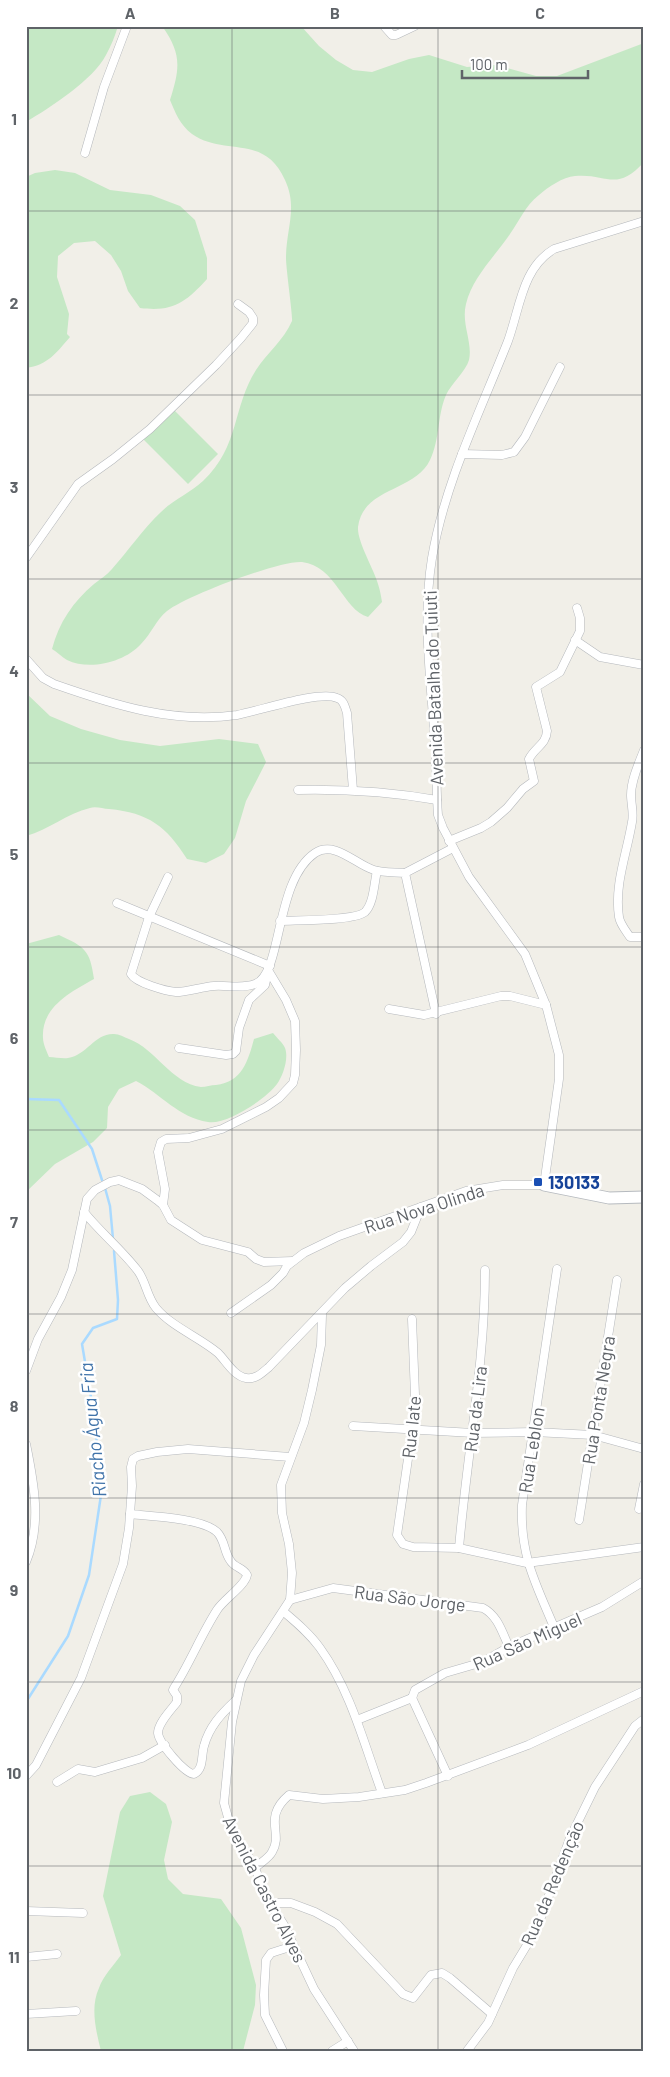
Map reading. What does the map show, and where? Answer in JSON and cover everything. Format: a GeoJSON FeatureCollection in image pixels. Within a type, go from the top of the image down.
{"type":"FeatureCollection","features":[{"type":"Feature","properties":{"kind":"street"},"geometry":{"type":"LineString","coordinates":[[85,153],[104,87],[127,26]]}},
{"type":"Feature","properties":{"kind":"street"},"geometry":{"type":"LineString","coordinates":[[384,26],[396,35],[415,26]]}},
{"type":"Feature","properties":{"kind":"street","name":"Avenida Batalha do Tuiuti"},"geometry":{"type":"LineString","coordinates":[[544,1185],[559,1080],[559,1055],[546,1005],[525,954],[469,877],[438,815],[436,744],[429,659],[430,579],[436,542],[462,454],[509,338],[531,270],[546,254],[554,249],[644,221]]}},
{"type":"Feature","properties":{"kind":"street"},"geometry":{"type":"LineString","coordinates":[[26,558],[78,484],[113,460],[150,429],[241,338],[253,323],[253,318],[249,312],[238,304]]}},
{"type":"Feature","properties":{"kind":"street"},"geometry":{"type":"LineString","coordinates":[[462,454],[502,455],[514,452],[525,437],[560,367]]}},
{"type":"Feature","properties":{"kind":"street"},"geometry":{"type":"LineString","coordinates":[[168,877],[150,917],[132,970],[131,974],[134,978],[175,992],[217,986],[257,984],[264,978],[268,969],[280,920],[293,881],[307,860],[316,853],[323,850],[336,851],[377,871],[405,873],[491,822],[507,808],[522,789],[534,781],[529,758],[547,738],[536,687],[558,675],[581,625],[577,608]]}},
{"type":"Feature","properties":{"kind":"street"},"geometry":{"type":"LineString","coordinates":[[575,640],[600,657],[644,665]]}},
{"type":"Feature","properties":{"kind":"street"},"geometry":{"type":"LineString","coordinates":[[26,659],[43,678],[54,684],[127,708],[158,714],[235,715],[310,698],[327,695],[336,697],[344,704],[347,713],[353,790]]}},
{"type":"Feature","properties":{"kind":"street"},"geometry":{"type":"LineString","coordinates":[[644,750],[632,790],[632,822],[620,879],[618,899],[619,918],[622,926],[630,937],[644,937]]}},
{"type":"Feature","properties":{"kind":"street"},"geometry":{"type":"LineString","coordinates":[[298,790],[353,790],[437,800]]}},
{"type":"Feature","properties":{"kind":"street"},"geometry":{"type":"LineString","coordinates":[[280,920],[343,918],[362,914],[369,905],[377,871]]}},
{"type":"Feature","properties":{"kind":"street"},"geometry":{"type":"LineString","coordinates":[[405,873],[436,1014]]}},
{"type":"Feature","properties":{"kind":"street"},"geometry":{"type":"LineString","coordinates":[[117,903],[268,969],[291,1009],[294,1021],[295,1075],[293,1083],[279,1098],[266,1107],[222,1129],[189,1138],[166,1139],[161,1142],[158,1152],[165,1189],[163,1205]]}},
{"type":"Feature","properties":{"kind":"street"},"geometry":{"type":"LineString","coordinates":[[179,1048],[226,1055],[233,1054],[236,1051],[239,1028],[245,1009],[254,993],[265,985],[268,978],[268,969]]}},
{"type":"Feature","properties":{"kind":"street"},"geometry":{"type":"LineString","coordinates":[[389,1009],[416,1015],[436,1014],[501,996],[510,996],[546,1005]]}},
{"type":"Feature","properties":{"kind":"street"},"geometry":{"type":"LineString","coordinates":[[26,1371],[38,1339],[72,1270],[87,1199],[95,1190],[114,1181],[119,1180],[142,1189],[163,1205],[171,1220],[202,1240],[240,1250],[264,1262],[294,1261]]}},
{"type":"Feature","properties":{"kind":"street","name":"Rua Nova Olinda"},"geometry":{"type":"LineString","coordinates":[[231,1313],[271,1285],[294,1261],[304,1254],[339,1236],[466,1191],[515,1184],[544,1185],[609,1198],[644,1197]]}},
{"type":"Feature","properties":{"kind":"street"},"geometry":{"type":"LineString","coordinates":[[84,1212],[140,1273],[150,1299],[164,1316],[199,1338],[239,1375],[250,1378],[258,1376],[275,1362],[356,1278],[403,1242],[411,1232],[421,1207]]}},
{"type":"Feature","properties":{"kind":"street","name":"Rua Leblon"},"geometry":{"type":"LineString","coordinates":[[554,1627],[527,1563],[522,1540],[522,1512],[557,1269]]}},
{"type":"Feature","properties":{"kind":"street","name":"Rua da Lira"},"geometry":{"type":"LineString","coordinates":[[459,1548],[464,1492],[483,1344],[485,1270]]}},
{"type":"Feature","properties":{"kind":"street","name":"Rua Ponta Negra"},"geometry":{"type":"LineString","coordinates":[[580,1520],[617,1280]]}},
{"type":"Feature","properties":{"kind":"street","name":"Avenida Castro Alves"},"geometry":{"type":"LineString","coordinates":[[322,1315],[321,1345],[312,1390],[304,1423],[281,1485],[280,1498],[292,1573],[290,1600],[284,1612],[254,1655],[241,1681],[235,1701],[224,1803],[231,1828],[255,1868],[270,1903],[302,1961],[314,1989],[354,2051]]}},
{"type":"Feature","properties":{"kind":"street","name":"Rua Iate"},"geometry":{"type":"LineString","coordinates":[[412,1320],[415,1395],[412,1431],[397,1535],[407,1547],[459,1548]]}},
{"type":"Feature","properties":{"kind":"street"},"geometry":{"type":"LineString","coordinates":[[353,1426],[412,1431],[534,1432],[593,1435],[644,1449]]}},
{"type":"Feature","properties":{"kind":"street"},"geometry":{"type":"LineString","coordinates":[[26,1444],[34,1486],[26,1562]]}},
{"type":"Feature","properties":{"kind":"street"},"geometry":{"type":"LineString","coordinates":[[26,1776],[36,1765],[87,1665],[123,1564],[130,1514],[131,1467],[133,1459],[138,1456],[188,1449],[290,1457]]}},
{"type":"Feature","properties":{"kind":"street"},"geometry":{"type":"LineString","coordinates":[[639,1509],[644,1484]]}},
{"type":"Feature","properties":{"kind":"street"},"geometry":{"type":"LineString","coordinates":[[130,1514],[182,1520],[212,1529],[221,1538],[230,1561],[246,1571],[247,1575],[243,1583],[227,1597],[218,1609],[174,1688],[173,1693],[177,1696],[177,1702],[159,1729],[159,1737],[165,1746],[189,1773],[197,1773],[200,1769],[204,1745],[213,1725],[220,1715],[235,1701]]}},
{"type":"Feature","properties":{"kind":"street"},"geometry":{"type":"LineString","coordinates":[[459,1548],[527,1563],[644,1548]]}},
{"type":"Feature","properties":{"kind":"street","name":"Rua São Miguel"},"geometry":{"type":"LineString","coordinates":[[412,1698],[415,1690],[431,1680],[452,1670],[483,1662],[509,1647],[602,1607],[644,1581]]}},
{"type":"Feature","properties":{"kind":"street","name":"Rua São Jorge"},"geometry":{"type":"LineString","coordinates":[[290,1600],[333,1588],[483,1608],[491,1612],[496,1619],[509,1647]]}},
{"type":"Feature","properties":{"kind":"street"},"geometry":{"type":"LineString","coordinates":[[284,1612],[319,1647],[346,1694],[382,1793]]}},
{"type":"Feature","properties":{"kind":"street"},"geometry":{"type":"LineString","coordinates":[[255,1868],[272,1853],[276,1834],[273,1819],[276,1811],[288,1795],[322,1799],[405,1790],[448,1776],[528,1745],[644,1691]]}},
{"type":"Feature","properties":{"kind":"street"},"geometry":{"type":"LineString","coordinates":[[357,1720],[412,1698],[448,1776]]}},
{"type":"Feature","properties":{"kind":"street","name":"Rua da Redenção"},"geometry":{"type":"LineString","coordinates":[[467,2051],[488,2023],[513,1968],[541,1917],[570,1838],[595,1787],[635,1726],[644,1720]]}},
{"type":"Feature","properties":{"kind":"street"},"geometry":{"type":"LineString","coordinates":[[58,1782],[78,1769],[95,1772],[103,1770],[142,1758],[165,1746]]}},
{"type":"Feature","properties":{"kind":"street"},"geometry":{"type":"LineString","coordinates":[[270,1903],[291,1903],[315,1912],[337,1924],[396,1987],[409,1997],[413,1998],[431,1975],[442,1973],[492,2014]]}},
{"type":"Feature","properties":{"kind":"street"},"geometry":{"type":"LineString","coordinates":[[26,1911],[83,1912]]}},
{"type":"Feature","properties":{"kind":"street"},"geometry":{"type":"LineString","coordinates":[[283,2051],[265,2015],[266,1960],[271,1953],[293,1946]]}},
{"type":"Feature","properties":{"kind":"street"},"geometry":{"type":"LineString","coordinates":[[26,1957],[57,1954]]}},
{"type":"Feature","properties":{"kind":"street"},"geometry":{"type":"LineString","coordinates":[[26,2014],[76,2011]]}},
{"type":"Feature","properties":{"kind":"street"},"geometry":{"type":"LineString","coordinates":[[332,2051],[348,2041]]}},
{"type":"Feature","properties":{"kind":"green space"},"geometry":{"type":"Polygon","coordinates":[[[26,26],[118,26],[106,55],[92,74],[59,101],[26,122],[26,26]]]}},
{"type":"Feature","properties":{"kind":"green space"},"geometry":{"type":"Polygon","coordinates":[[[162,26],[301,26],[319,46],[336,60],[353,70],[372,72],[409,59],[429,55],[467,67],[496,65],[536,76],[557,76],[644,43],[644,162],[626,177],[611,180],[575,176],[561,180],[547,189],[534,199],[523,213],[473,285],[465,311],[470,346],[469,360],[465,369],[446,395],[430,460],[423,470],[413,478],[369,504],[362,514],[358,533],[376,578],[382,602],[368,617],[359,613],[352,606],[323,571],[314,565],[302,562],[291,563],[233,580],[193,597],[167,611],[145,640],[126,656],[107,663],[86,665],[67,660],[52,649],[63,621],[80,598],[110,571],[154,519],[203,481],[215,468],[230,441],[248,384],[260,364],[285,334],[292,321],[286,258],[291,200],[285,180],[276,165],[266,156],[243,148],[205,141],[184,127],[170,100],[176,79],[176,53],[162,26]]]}},
{"type":"Feature","properties":{"kind":"green space"},"geometry":{"type":"Polygon","coordinates":[[[55,170],[75,173],[110,190],[151,195],[180,206],[195,220],[207,258],[207,279],[192,294],[178,304],[161,309],[140,308],[128,291],[121,271],[111,255],[95,241],[74,243],[58,256],[57,277],[69,314],[67,334],[70,337],[46,361],[26,368],[26,177],[35,173],[55,170]]]}},
{"type":"Feature","properties":{"kind":"green space"},"geometry":{"type":"Polygon","coordinates":[[[173,409],[218,454],[188,484],[143,439],[173,409]]]}},
{"type":"Feature","properties":{"kind":"green space"},"geometry":{"type":"Polygon","coordinates":[[[26,693],[50,716],[81,729],[120,740],[160,746],[219,739],[258,744],[266,762],[246,801],[235,838],[224,854],[206,863],[187,859],[172,838],[155,823],[135,814],[97,807],[82,810],[26,836],[26,693]]]}},
{"type":"Feature","properties":{"kind":"green space"},"geometry":{"type":"Polygon","coordinates":[[[59,935],[75,943],[85,951],[88,955],[94,979],[67,995],[52,1009],[44,1027],[43,1038],[49,1057],[66,1058],[75,1056],[101,1037],[116,1034],[139,1044],[181,1079],[190,1084],[203,1087],[232,1080],[238,1075],[246,1062],[254,1039],[273,1033],[283,1044],[286,1052],[285,1067],[277,1084],[264,1097],[246,1110],[216,1122],[208,1122],[198,1120],[179,1111],[136,1081],[119,1089],[108,1107],[107,1128],[93,1142],[55,1164],[26,1192],[26,944],[59,935]]]}},
{"type":"Feature","properties":{"kind":"green space"},"geometry":{"type":"Polygon","coordinates":[[[150,1792],[166,1804],[172,1822],[164,1860],[168,1879],[183,1894],[221,1899],[241,1928],[256,1985],[255,2005],[243,2051],[101,2051],[94,2011],[96,1995],[103,1979],[121,1955],[103,1896],[120,1812],[130,1796],[150,1792]]]}},
{"type":"Feature","properties":{"kind":"waterway","name":"Riacho Água Fria"},"geometry":{"type":"LineString","coordinates":[[26,1099],[59,1100],[92,1149],[102,1180]]}},
{"type":"Feature","properties":{"kind":"waterway","name":"Riacho Água Fria"},"geometry":{"type":"LineString","coordinates":[[105,1188],[110,1206],[113,1239]]}},
{"type":"Feature","properties":{"kind":"waterway","name":"Riacho Água Fria"},"geometry":{"type":"LineString","coordinates":[[26,1702],[68,1636],[89,1575],[101,1495],[95,1421],[82,1344],[93,1328],[117,1319],[118,1300],[114,1251]]}},
{"type":"Feature","properties":{"kind":"place","name":"130133"},"geometry":{"type":"Point","coordinates":[538,1182]}}]}
